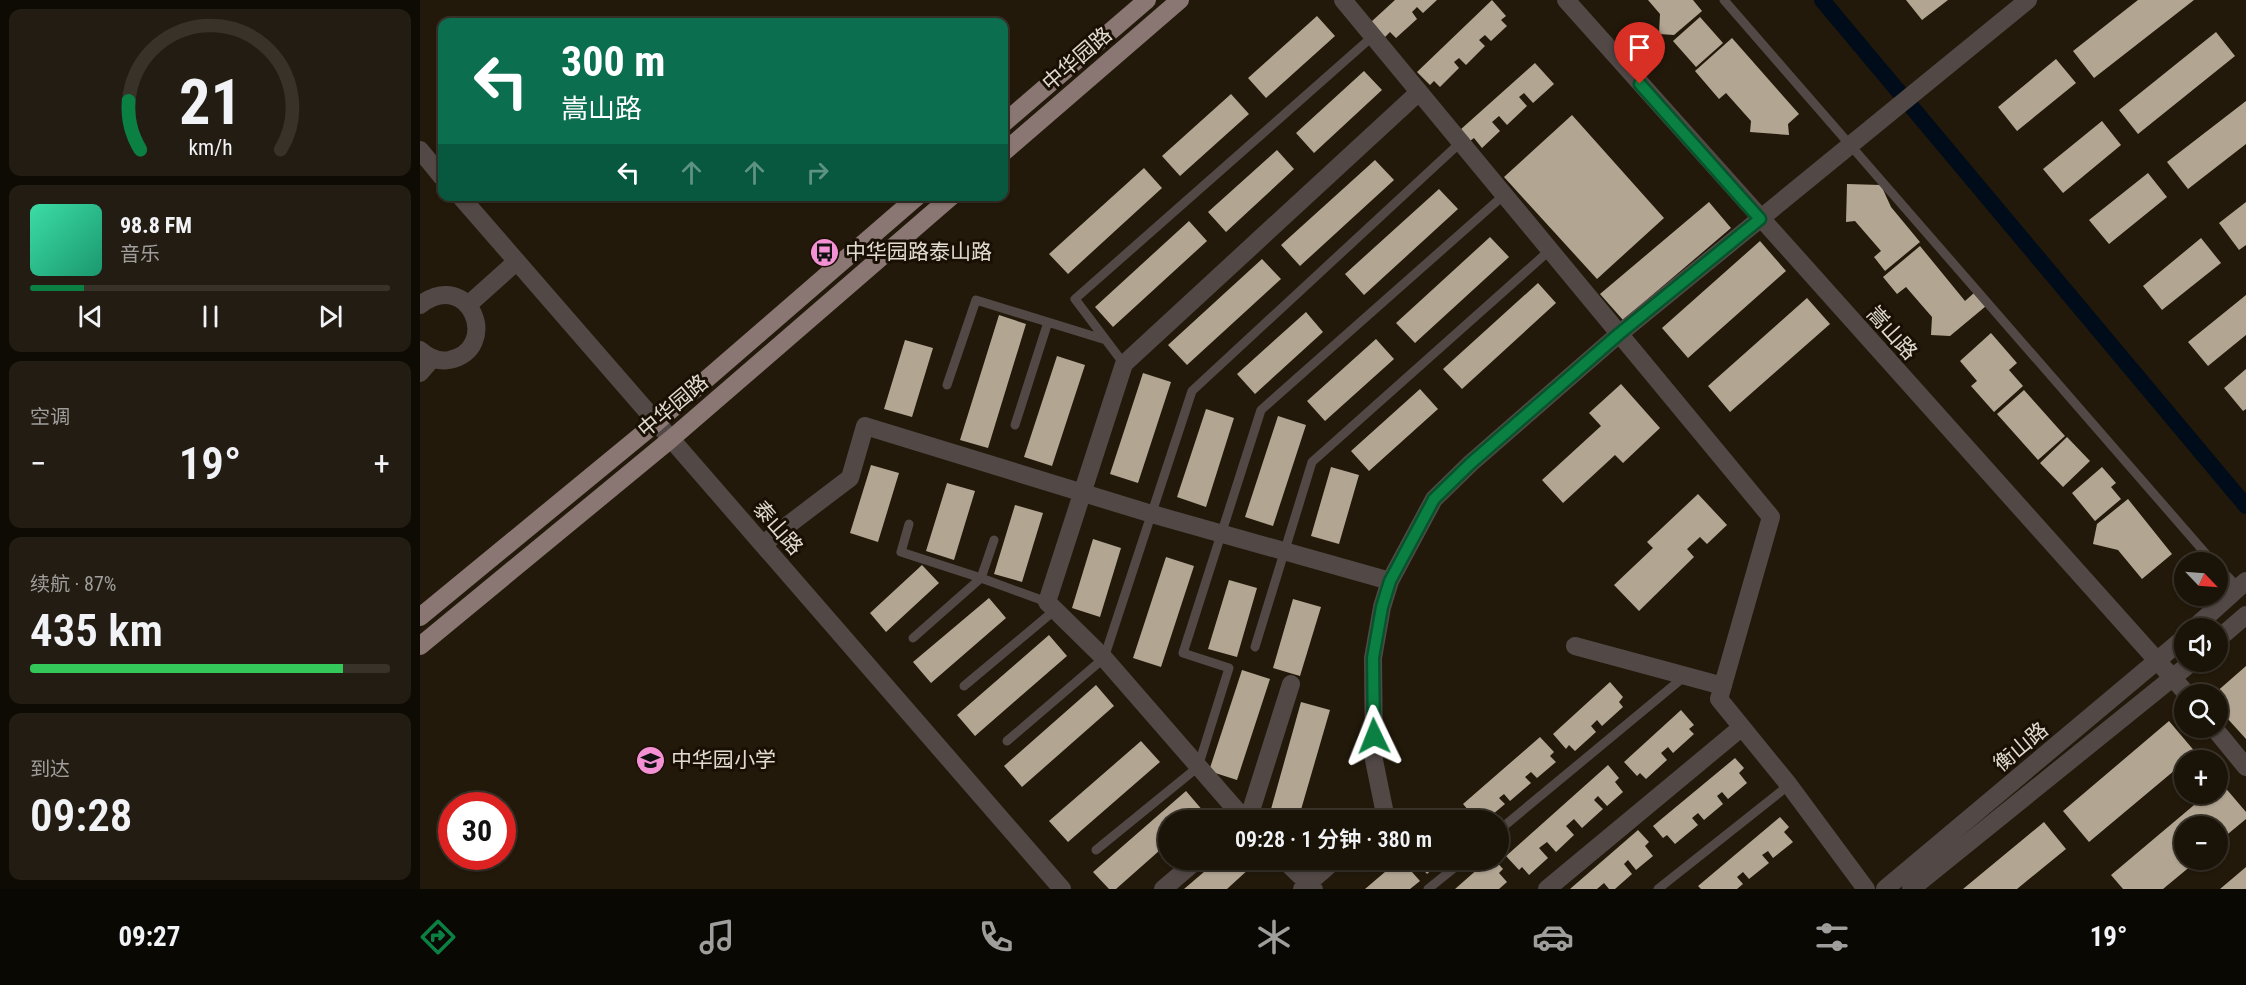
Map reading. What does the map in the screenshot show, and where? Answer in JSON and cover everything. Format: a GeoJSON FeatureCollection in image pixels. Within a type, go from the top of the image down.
{"type":"FeatureCollection","features":[{"type":"Feature","properties":{"kind":"main road","name":"中华园路"},"geometry":{"type":"LineString","coordinates":[[1008,120],[1147,0]]}},
{"type":"Feature","properties":{"kind":"main road","name":"中华园路"},"geometry":{"type":"LineString","coordinates":[[1008,149],[1180,0]]}},
{"type":"Feature","properties":{"kind":"main road","name":"中华园路"},"geometry":{"type":"LineString","coordinates":[[420,617],[657,422],[912,201]]}},
{"type":"Feature","properties":{"kind":"main road","name":"中华园路"},"geometry":{"type":"LineString","coordinates":[[420,646],[671,439],[946,201]]}},
{"type":"Feature","properties":{"kind":"street"},"geometry":{"type":"LineString","coordinates":[[1343,0],[1771,517],[1719,699],[1789,785],[1866,889]]}},
{"type":"Feature","properties":{"kind":"street","name":"嵩山路"},"geometry":{"type":"LineString","coordinates":[[1566,0],[2179,684]]}},
{"type":"Feature","properties":{"kind":"street"},"geometry":{"type":"LineString","coordinates":[[1384,810],[1374,760],[1373,658],[1382,607],[1390,581],[1434,499],[1471,463],[1619,334],[2028,0]]}},
{"type":"Feature","properties":{"kind":"street"},"geometry":{"type":"LineString","coordinates":[[1236,810],[1104,658],[1051,606],[1083,491],[1125,364],[1419,92]]}},
{"type":"Feature","properties":{"kind":"street"},"geometry":{"type":"LineString","coordinates":[[420,150],[438,172]]}},
{"type":"Feature","properties":{"kind":"street","name":"泰山路"},"geometry":{"type":"LineString","coordinates":[[464,201],[1062,889]]}},
{"type":"Feature","properties":{"kind":"street"},"geometry":{"type":"LineString","coordinates":[[468,305],[516,262]]}},
{"type":"Feature","properties":{"kind":"street"},"geometry":{"type":"LineString","coordinates":[[420,305],[430,297],[444,294],[457,297],[468,305],[475,315],[477,328],[471,346],[457,358],[445,361],[426,354],[420,373]]}},
{"type":"Feature","properties":{"kind":"street"},"geometry":{"type":"LineString","coordinates":[[763,544],[850,478],[865,426],[1152,513],[1390,581]]}},
{"type":"Feature","properties":{"kind":"street"},"geometry":{"type":"LineString","coordinates":[[2205,618],[2242,584]]}},
{"type":"Feature","properties":{"kind":"street"},"geometry":{"type":"LineString","coordinates":[[2228,631],[2246,615]]}},
{"type":"Feature","properties":{"kind":"street"},"geometry":{"type":"LineString","coordinates":[[1575,646],[1723,686]]}},
{"type":"Feature","properties":{"kind":"street","name":"衡山路"},"geometry":{"type":"LineString","coordinates":[[1885,889],[2174,647]]}},
{"type":"Feature","properties":{"kind":"street","name":"衡山路"},"geometry":{"type":"LineString","coordinates":[[1911,889],[2179,672]]}},
{"type":"Feature","properties":{"kind":"street"},"geometry":{"type":"LineString","coordinates":[[1248,810],[1291,684]]}},
{"type":"Feature","properties":{"kind":"street"},"geometry":{"type":"LineString","coordinates":[[1547,889],[1742,727]]}},
{"type":"Feature","properties":{"kind":"street"},"geometry":{"type":"LineString","coordinates":[[2222,738],[2246,767]]}},
{"type":"Feature","properties":{"kind":"street"},"geometry":{"type":"LineString","coordinates":[[1163,889],[1185,870]]}},
{"type":"Feature","properties":{"kind":"street"},"geometry":{"type":"LineString","coordinates":[[1293,870],[1308,887],[1325,870]]}},
{"type":"Feature","properties":{"kind":"lane"},"geometry":{"type":"LineString","coordinates":[[1724,0],[2204,552]]}},
{"type":"Feature","properties":{"kind":"lane"},"geometry":{"type":"LineString","coordinates":[[1125,364],[1075,299],[1373,36]]}},
{"type":"Feature","properties":{"kind":"lane"},"geometry":{"type":"LineString","coordinates":[[1007,741],[1104,658],[1192,391],[1461,142]]}},
{"type":"Feature","properties":{"kind":"lane"},"geometry":{"type":"LineString","coordinates":[[1096,850],[1198,767],[1229,668],[1183,653],[1261,410],[1504,195]]}},
{"type":"Feature","properties":{"kind":"lane"},"geometry":{"type":"LineString","coordinates":[[1255,647],[1312,462],[1550,250]]}},
{"type":"Feature","properties":{"kind":"lane"},"geometry":{"type":"LineString","coordinates":[[947,385],[976,300],[1106,340]]}},
{"type":"Feature","properties":{"kind":"lane"},"geometry":{"type":"LineString","coordinates":[[1015,425],[1048,322]]}},
{"type":"Feature","properties":{"kind":"lane"},"geometry":{"type":"LineString","coordinates":[[909,524],[902,552],[981,578],[1051,606],[964,686]]}},
{"type":"Feature","properties":{"kind":"lane"},"geometry":{"type":"LineString","coordinates":[[913,638],[981,578],[994,540]]}},
{"type":"Feature","properties":{"kind":"lane"},"geometry":{"type":"LineString","coordinates":[[2228,574],[2242,584]]}},
{"type":"Feature","properties":{"kind":"lane"},"geometry":{"type":"LineString","coordinates":[[1509,822],[1685,676]]}},
{"type":"Feature","properties":{"kind":"lane"},"geometry":{"type":"LineString","coordinates":[[1658,889],[1789,785]]}},
{"type":"Feature","properties":{"kind":"lane"},"geometry":{"type":"LineString","coordinates":[[1428,889],[1452,870]]}},
{"type":"Feature","properties":{"kind":"building"},"geometry":{"type":"Polygon","coordinates":[[[1395,0],[1437,0],[1423,13],[1417,7],[1412,12],[1417,19],[1396,38],[1390,32],[1385,37],[1371,22],[1395,0]]]}},
{"type":"Feature","properties":{"kind":"building"},"geometry":{"type":"Polygon","coordinates":[[[1492,0],[1506,16],[1501,20],[1507,26],[1491,41],[1485,35],[1479,40],[1485,46],[1466,65],[1459,58],[1454,62],[1459,68],[1440,87],[1434,81],[1430,85],[1417,72],[1492,0]]]}},
{"type":"Feature","properties":{"kind":"building"},"geometry":{"type":"Polygon","coordinates":[[[1648,0],[1693,0],[1702,11],[1674,35],[1659,34],[1660,14],[1648,0]]]}},
{"type":"Feature","properties":{"kind":"building"},"geometry":{"type":"Polygon","coordinates":[[[1906,0],[1948,0],[1922,20],[1906,0]]]}},
{"type":"Feature","properties":{"kind":"building"},"geometry":{"type":"Polygon","coordinates":[[[2138,0],[2194,0],[2094,78],[2073,51],[2138,0]]]}},
{"type":"Feature","properties":{"kind":"building"},"geometry":{"type":"Polygon","coordinates":[[[1317,16],[1335,36],[1266,98],[1248,78],[1317,16]]]}},
{"type":"Feature","properties":{"kind":"building"},"geometry":{"type":"Polygon","coordinates":[[[1700,17],[1723,43],[1696,67],[1673,41],[1700,17]]]}},
{"type":"Feature","properties":{"kind":"building"},"geometry":{"type":"Polygon","coordinates":[[[2216,32],[2235,56],[2138,134],[2119,110],[2216,32]]]}},
{"type":"Feature","properties":{"kind":"building"},"geometry":{"type":"Polygon","coordinates":[[[1732,38],[1799,114],[1788,124],[1789,135],[1750,132],[1751,121],[1726,93],[1719,99],[1695,71],[1732,38]]]}},
{"type":"Feature","properties":{"kind":"building"},"geometry":{"type":"Polygon","coordinates":[[[2056,59],[2076,83],[2017,131],[1998,107],[2056,59]]]}},
{"type":"Feature","properties":{"kind":"building"},"geometry":{"type":"Polygon","coordinates":[[[1535,63],[1554,84],[1533,103],[1524,93],[1519,97],[1527,106],[1507,125],[1499,116],[1492,122],[1500,131],[1482,148],[1474,138],[1470,141],[1460,130],[1535,63]]]}},
{"type":"Feature","properties":{"kind":"building"},"geometry":{"type":"Polygon","coordinates":[[[1364,71],[1382,90],[1314,153],[1296,133],[1364,71]]]}},
{"type":"Feature","properties":{"kind":"building"},"geometry":{"type":"Polygon","coordinates":[[[1231,94],[1249,114],[1180,176],[1162,156],[1231,94]]]}},
{"type":"Feature","properties":{"kind":"building"},"geometry":{"type":"Polygon","coordinates":[[[2246,101],[2246,144],[2188,189],[2167,162],[2246,101]]]}},
{"type":"Feature","properties":{"kind":"building"},"geometry":{"type":"Polygon","coordinates":[[[1572,115],[1664,218],[1597,279],[1504,177],[1572,115]]]}},
{"type":"Feature","properties":{"kind":"building"},"geometry":{"type":"Polygon","coordinates":[[[2102,121],[2121,145],[2063,193],[2043,169],[2102,121]]]}},
{"type":"Feature","properties":{"kind":"building"},"geometry":{"type":"Polygon","coordinates":[[[1277,150],[1294,169],[1226,232],[1208,212],[1277,150]]]}},
{"type":"Feature","properties":{"kind":"building"},"geometry":{"type":"Polygon","coordinates":[[[1375,160],[1394,180],[1300,266],[1281,245],[1375,160]]]}},
{"type":"Feature","properties":{"kind":"building"},"geometry":{"type":"Polygon","coordinates":[[[1144,168],[1162,188],[1068,274],[1049,254],[1144,168]]]}},
{"type":"Feature","properties":{"kind":"building"},"geometry":{"type":"Polygon","coordinates":[[[2148,173],[2167,197],[2109,244],[2089,220],[2148,173]]]}},
{"type":"Feature","properties":{"kind":"building"},"geometry":{"type":"Polygon","coordinates":[[[1847,184],[1881,185],[1891,207],[1920,242],[1885,271],[1874,257],[1881,251],[1855,221],[1846,222],[1847,184]]]}},
{"type":"Feature","properties":{"kind":"building"},"geometry":{"type":"Polygon","coordinates":[[[1439,189],[1458,209],[1364,295],[1345,274],[1439,189]]]}},
{"type":"Feature","properties":{"kind":"building"},"geometry":{"type":"Polygon","coordinates":[[[1709,202],[1731,228],[1623,320],[1600,294],[1709,202]]]}},
{"type":"Feature","properties":{"kind":"building"},"geometry":{"type":"Polygon","coordinates":[[[2246,202],[2246,245],[2239,250],[2219,223],[2246,202]]]}},
{"type":"Feature","properties":{"kind":"building"},"geometry":{"type":"Polygon","coordinates":[[[1189,221],[1207,241],[1113,327],[1095,307],[1189,221]]]}},
{"type":"Feature","properties":{"kind":"building"},"geometry":{"type":"Polygon","coordinates":[[[1490,237],[1509,257],[1415,343],[1396,323],[1490,237]]]}},
{"type":"Feature","properties":{"kind":"building"},"geometry":{"type":"Polygon","coordinates":[[[2201,238],[2221,263],[2162,310],[2143,286],[2201,238]]]}},
{"type":"Feature","properties":{"kind":"building"},"geometry":{"type":"Polygon","coordinates":[[[1760,241],[1786,271],[1688,358],[1662,328],[1760,241]]]}},
{"type":"Feature","properties":{"kind":"building"},"geometry":{"type":"Polygon","coordinates":[[[1920,246],[1965,301],[1974,293],[1986,306],[1950,336],[1931,335],[1932,317],[1906,287],[1897,294],[1883,277],[1920,246]]]}},
{"type":"Feature","properties":{"kind":"building"},"geometry":{"type":"Polygon","coordinates":[[[1262,259],[1281,279],[1187,365],[1168,345],[1262,259]]]}},
{"type":"Feature","properties":{"kind":"building"},"geometry":{"type":"Polygon","coordinates":[[[1538,283],[1556,303],[1462,389],[1443,369],[1538,283]]]}},
{"type":"Feature","properties":{"kind":"building"},"geometry":{"type":"Polygon","coordinates":[[[2246,295],[2246,335],[2208,366],[2188,342],[2246,295]]]}},
{"type":"Feature","properties":{"kind":"building"},"geometry":{"type":"Polygon","coordinates":[[[1807,298],[1830,324],[1730,412],[1708,386],[1807,298]]]}},
{"type":"Feature","properties":{"kind":"building"},"geometry":{"type":"Polygon","coordinates":[[[1306,312],[1323,332],[1255,394],[1237,374],[1306,312]]]}},
{"type":"Feature","properties":{"kind":"building"},"geometry":{"type":"Polygon","coordinates":[[[999,315],[1026,324],[988,448],[960,440],[999,315]]]}},
{"type":"Feature","properties":{"kind":"building"},"geometry":{"type":"Polygon","coordinates":[[[1991,333],[2017,363],[2009,370],[2023,386],[1994,412],[1971,386],[1977,381],[1960,361],[1991,333]]]}},
{"type":"Feature","properties":{"kind":"building"},"geometry":{"type":"Polygon","coordinates":[[[1376,339],[1394,359],[1325,421],[1307,401],[1376,339]]]}},
{"type":"Feature","properties":{"kind":"building"},"geometry":{"type":"Polygon","coordinates":[[[905,340],[933,348],[912,417],[884,409],[905,340]]]}},
{"type":"Feature","properties":{"kind":"building"},"geometry":{"type":"Polygon","coordinates":[[[1057,356],[1085,365],[1052,466],[1024,457],[1057,356]]]}},
{"type":"Feature","properties":{"kind":"building"},"geometry":{"type":"Polygon","coordinates":[[[2246,369],[2246,409],[2243,411],[2224,388],[2246,369]]]}},
{"type":"Feature","properties":{"kind":"building"},"geometry":{"type":"Polygon","coordinates":[[[1143,373],[1171,382],[1138,483],[1110,474],[1143,373]]]}},
{"type":"Feature","properties":{"kind":"building"},"geometry":{"type":"Polygon","coordinates":[[[1621,384],[1660,428],[1623,463],[1615,455],[1563,503],[1542,480],[1601,426],[1589,413],[1621,384]]]}},
{"type":"Feature","properties":{"kind":"building"},"geometry":{"type":"Polygon","coordinates":[[[1420,389],[1438,409],[1369,471],[1351,451],[1420,389]]]}},
{"type":"Feature","properties":{"kind":"building"},"geometry":{"type":"Polygon","coordinates":[[[2024,390],[2065,436],[2038,460],[1997,414],[2024,390]]]}},
{"type":"Feature","properties":{"kind":"building"},"geometry":{"type":"Polygon","coordinates":[[[1206,409],[1234,418],[1206,507],[1177,497],[1206,409]]]}},
{"type":"Feature","properties":{"kind":"building"},"geometry":{"type":"Polygon","coordinates":[[[1278,416],[1306,425],[1273,526],[1245,517],[1278,416]]]}},
{"type":"Feature","properties":{"kind":"building"},"geometry":{"type":"Polygon","coordinates":[[[2067,437],[2090,461],[2063,487],[2040,463],[2067,437]]]}},
{"type":"Feature","properties":{"kind":"building"},"geometry":{"type":"Polygon","coordinates":[[[871,465],[899,473],[878,542],[850,533],[871,465]]]}},
{"type":"Feature","properties":{"kind":"building"},"geometry":{"type":"Polygon","coordinates":[[[1331,467],[1359,475],[1339,544],[1311,536],[1331,467]]]}},
{"type":"Feature","properties":{"kind":"building"},"geometry":{"type":"Polygon","coordinates":[[[2102,467],[2116,483],[2111,487],[2121,499],[2095,521],[2072,493],[2102,467]]]}},
{"type":"Feature","properties":{"kind":"building"},"geometry":{"type":"Polygon","coordinates":[[[947,483],[975,491],[954,560],[926,551],[947,483]]]}},
{"type":"Feature","properties":{"kind":"building"},"geometry":{"type":"Polygon","coordinates":[[[1698,494],[1727,525],[1707,544],[1700,537],[1687,549],[1694,557],[1639,611],[1614,585],[1653,548],[1647,542],[1698,494]]]}},
{"type":"Feature","properties":{"kind":"building"},"geometry":{"type":"Polygon","coordinates":[[[2128,499],[2172,554],[2142,579],[2118,550],[2093,544],[2097,524],[2128,499]]]}},
{"type":"Feature","properties":{"kind":"building"},"geometry":{"type":"Polygon","coordinates":[[[1015,505],[1043,513],[1022,582],[994,574],[1015,505]]]}},
{"type":"Feature","properties":{"kind":"building"},"geometry":{"type":"Polygon","coordinates":[[[1093,539],[1121,548],[1100,617],[1072,608],[1093,539]]]}},
{"type":"Feature","properties":{"kind":"building"},"geometry":{"type":"Polygon","coordinates":[[[1166,557],[1194,566],[1161,667],[1133,658],[1166,557]]]}},
{"type":"Feature","properties":{"kind":"building"},"geometry":{"type":"Polygon","coordinates":[[[922,565],[939,583],[886,632],[870,613],[922,565]]]}},
{"type":"Feature","properties":{"kind":"building"},"geometry":{"type":"Polygon","coordinates":[[[1229,580],[1257,588],[1237,657],[1208,649],[1229,580]]]}},
{"type":"Feature","properties":{"kind":"building"},"geometry":{"type":"Polygon","coordinates":[[[989,598],[1006,618],[931,683],[913,662],[989,598]]]}},
{"type":"Feature","properties":{"kind":"building"},"geometry":{"type":"Polygon","coordinates":[[[1293,599],[1321,607],[1300,676],[1273,668],[1293,599]]]}},
{"type":"Feature","properties":{"kind":"building"},"geometry":{"type":"Polygon","coordinates":[[[1049,635],[1067,656],[975,736],[957,715],[1049,635]]]}},
{"type":"Feature","properties":{"kind":"building"},"geometry":{"type":"Polygon","coordinates":[[[2246,666],[2246,739],[2228,719],[2228,684],[2225,684],[2246,666]]]}},
{"type":"Feature","properties":{"kind":"building"},"geometry":{"type":"Polygon","coordinates":[[[1242,670],[1270,679],[1237,780],[1209,771],[1242,670]]]}},
{"type":"Feature","properties":{"kind":"building"},"geometry":{"type":"Polygon","coordinates":[[[1610,682],[1623,697],[1619,702],[1623,707],[1602,726],[1597,720],[1591,726],[1596,732],[1575,751],[1569,745],[1566,749],[1553,734],[1610,682]]]}},
{"type":"Feature","properties":{"kind":"building"},"geometry":{"type":"Polygon","coordinates":[[[1096,685],[1114,706],[1022,787],[1004,766],[1096,685]]]}},
{"type":"Feature","properties":{"kind":"building"},"geometry":{"type":"Polygon","coordinates":[[[1301,702],[1330,710],[1301,810],[1271,810],[1301,702]]]}},
{"type":"Feature","properties":{"kind":"building"},"geometry":{"type":"Polygon","coordinates":[[[1681,710],[1694,725],[1689,729],[1694,734],[1673,753],[1668,747],[1661,753],[1667,760],[1646,779],[1640,773],[1637,776],[1624,762],[1681,710]]]}},
{"type":"Feature","properties":{"kind":"building"},"geometry":{"type":"Polygon","coordinates":[[[2169,721],[2174,727],[2174,738],[2183,738],[2194,750],[2174,750],[2174,771],[2089,842],[2063,811],[2169,721]]]}},
{"type":"Feature","properties":{"kind":"building"},"geometry":{"type":"Polygon","coordinates":[[[1540,737],[1554,752],[1550,756],[1556,762],[1537,778],[1531,772],[1525,777],[1531,783],[1510,801],[1504,794],[1499,798],[1505,804],[1498,810],[1468,810],[1463,804],[1540,737]]]}},
{"type":"Feature","properties":{"kind":"building"},"geometry":{"type":"Polygon","coordinates":[[[1141,741],[1160,762],[1068,842],[1049,821],[1141,741]]]}},
{"type":"Feature","properties":{"kind":"building"},"geometry":{"type":"Polygon","coordinates":[[[1735,758],[1744,768],[1739,773],[1747,783],[1728,799],[1722,792],[1717,796],[1723,804],[1704,820],[1698,813],[1692,818],[1698,825],[1675,844],[1667,835],[1663,838],[1653,826],[1735,758]]]}},
{"type":"Feature","properties":{"kind":"building"},"geometry":{"type":"Polygon","coordinates":[[[1608,765],[1619,778],[1615,782],[1623,792],[1607,806],[1598,796],[1594,800],[1603,809],[1582,828],[1574,819],[1566,826],[1574,835],[1556,852],[1547,842],[1539,848],[1548,858],[1529,875],[1522,867],[1519,870],[1509,859],[1509,853],[1608,765]]]}},
{"type":"Feature","properties":{"kind":"building"},"geometry":{"type":"Polygon","coordinates":[[[1186,791],[1202,810],[1164,810],[1186,791]]]}},
{"type":"Feature","properties":{"kind":"building"},"geometry":{"type":"Polygon","coordinates":[[[2228,791],[2246,812],[2246,819],[2228,834],[2228,816],[2181,816],[2195,804],[2228,804],[2228,791]]]}},
{"type":"Feature","properties":{"kind":"building"},"geometry":{"type":"Polygon","coordinates":[[[1158,815],[1158,852],[1116,889],[1109,889],[1093,872],[1158,815]]]}},
{"type":"Feature","properties":{"kind":"building"},"geometry":{"type":"Polygon","coordinates":[[[1780,817],[1789,827],[1784,832],[1793,842],[1773,858],[1768,851],[1762,855],[1769,863],[1749,879],[1743,872],[1737,877],[1743,884],[1737,889],[1701,889],[1698,886],[1780,817]]]}},
{"type":"Feature","properties":{"kind":"building"},"geometry":{"type":"Polygon","coordinates":[[[2044,822],[2066,849],[2017,889],[1963,889],[2044,822]]]}},
{"type":"Feature","properties":{"kind":"building"},"geometry":{"type":"Polygon","coordinates":[[[2174,822],[2174,870],[2186,870],[2163,889],[2123,889],[2111,875],[2174,822]]]}},
{"type":"Feature","properties":{"kind":"building"},"geometry":{"type":"Polygon","coordinates":[[[1638,830],[1649,842],[1645,846],[1653,856],[1636,870],[1628,860],[1624,864],[1632,874],[1615,889],[1609,889],[1604,883],[1597,889],[1570,889],[1638,830]]]}},
{"type":"Feature","properties":{"kind":"building"},"geometry":{"type":"Polygon","coordinates":[[[2246,867],[2246,889],[2220,889],[2246,867]]]}},
{"type":"Feature","properties":{"kind":"building"},"geometry":{"type":"Polygon","coordinates":[[[1206,870],[1248,870],[1227,889],[1184,889],[1206,870]]]}},
{"type":"Feature","properties":{"kind":"building"},"geometry":{"type":"Polygon","coordinates":[[[1387,870],[1414,870],[1412,872],[1420,881],[1410,889],[1365,889],[1387,870]]]}},
{"type":"Feature","properties":{"kind":"building"},"geometry":{"type":"Polygon","coordinates":[[[1477,870],[1502,870],[1499,873],[1507,882],[1499,889],[1455,889],[1477,870]]]}},
{"type":"Feature","properties":{"kind":"waterway"},"geometry":{"type":"LineString","coordinates":[[1822,0],[2246,506]]}},
{"type":"Feature","properties":{"kind":"place","name":"中华园路泰山路"},"geometry":{"type":"Point","coordinates":[824,252]}},
{"type":"Feature","properties":{"kind":"place","name":"中华园小学"},"geometry":{"type":"Point","coordinates":[650,760]}},
{"type":"Feature","properties":{"kind":"route"},"geometry":{"type":"LineString","coordinates":[[1374,736],[1373,658],[1382,607],[1390,581],[1434,499],[1471,463],[1619,334],[1760,219],[1640,84]]}}]}
